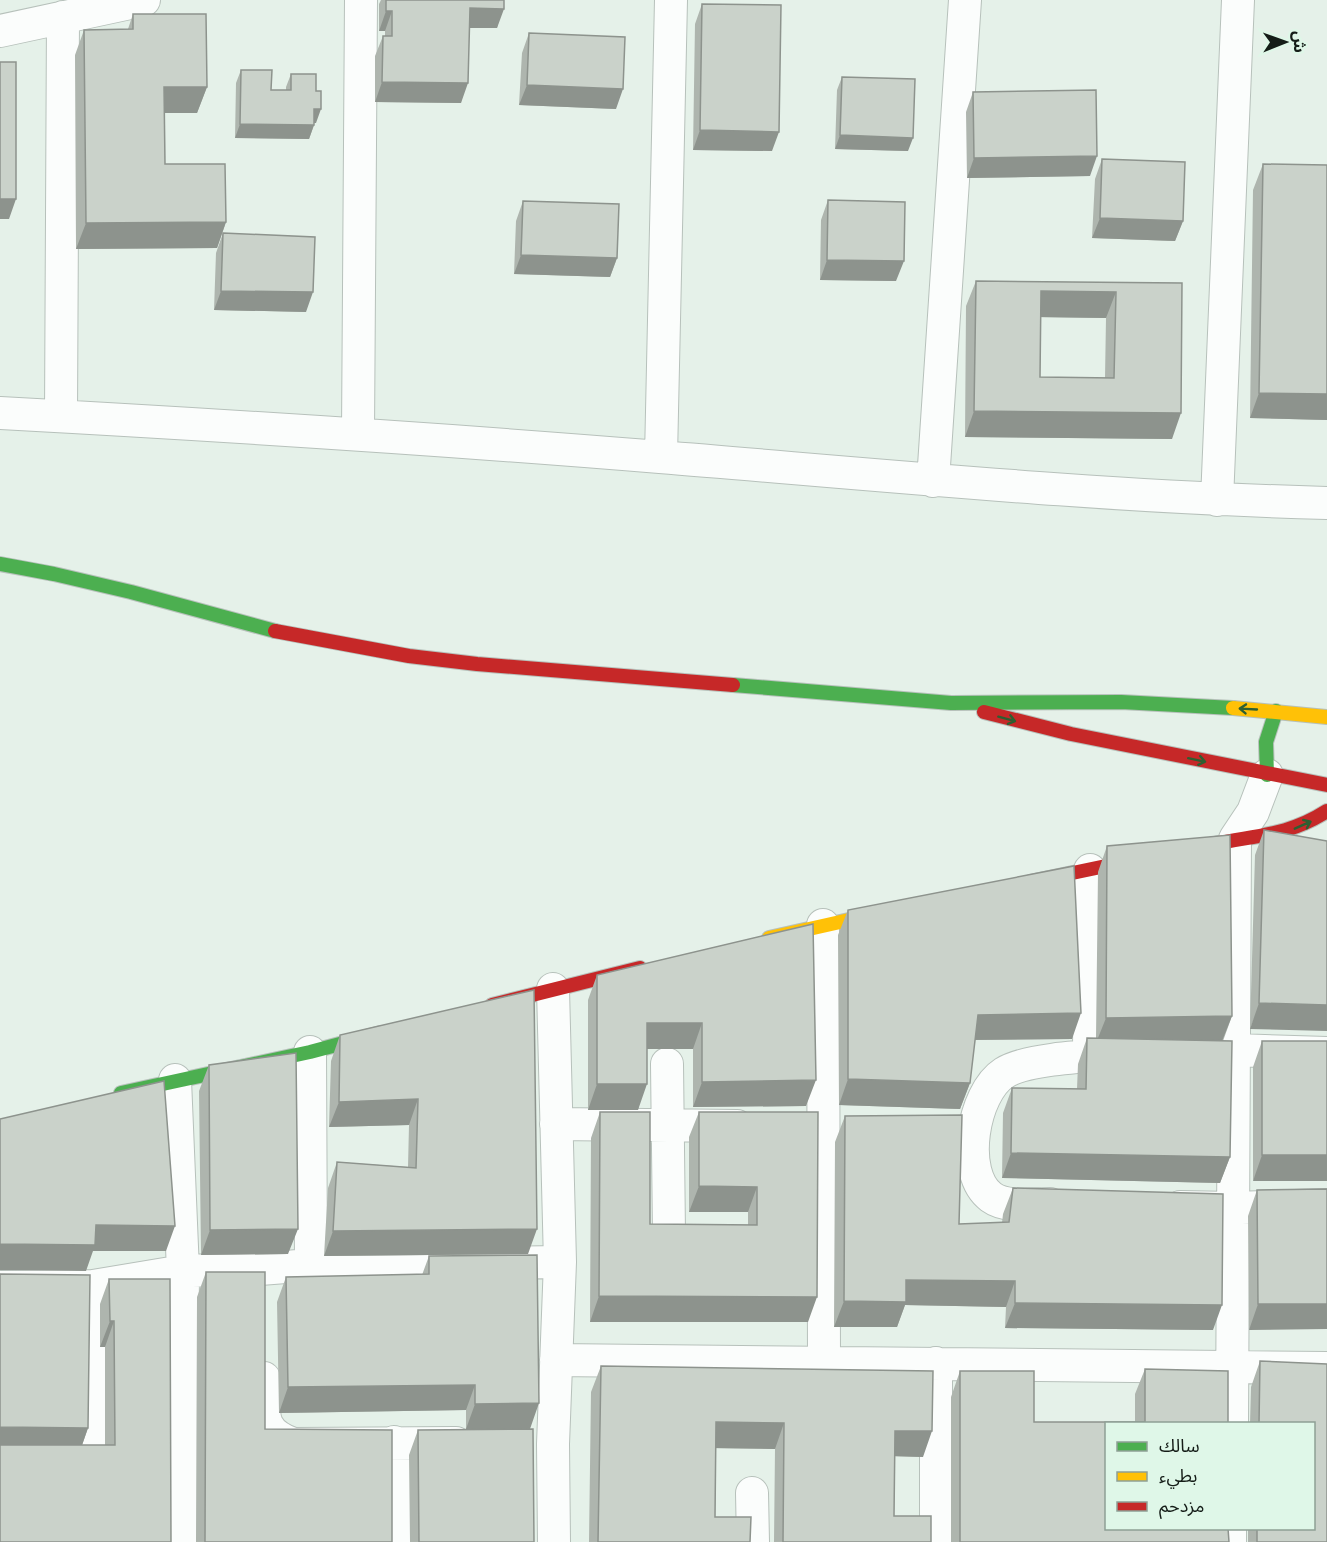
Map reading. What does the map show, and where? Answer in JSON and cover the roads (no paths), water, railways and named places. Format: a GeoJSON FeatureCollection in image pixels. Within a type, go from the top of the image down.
{"type":"FeatureCollection","features":[{"type":"Feature","properties":{"kind":"main road"},"geometry":{"type":"LineString","coordinates":[[0,564],[131,592],[274,631],[409,656],[489,665],[951,703],[1121,702],[1276,711],[1327,717]]}},
{"type":"Feature","properties":{"kind":"main road"},"geometry":{"type":"LineString","coordinates":[[951,703],[1061,732],[1267,775],[1327,785]]}},
{"type":"Feature","properties":{"kind":"main road"},"geometry":{"type":"LineString","coordinates":[[1267,775],[1264,757],[1265,740],[1276,711]]}},
{"type":"Feature","properties":{"kind":"main road"},"geometry":{"type":"LineString","coordinates":[[1020,884],[1235,845],[1296,829],[1327,811]]}},
{"type":"Feature","properties":{"kind":"main road"},"geometry":{"type":"LineString","coordinates":[[756,941],[904,908]]}},
{"type":"Feature","properties":{"kind":"main road"},"geometry":{"type":"LineString","coordinates":[[483,1007],[654,965]]}},
{"type":"Feature","properties":{"kind":"main road"},"geometry":{"type":"LineString","coordinates":[[110,1096],[310,1052],[391,1031]]}},
{"type":"Feature","properties":{"kind":"street"},"geometry":{"type":"LineString","coordinates":[[0,31],[144,0]]}},
{"type":"Feature","properties":{"kind":"street"},"geometry":{"type":"LineString","coordinates":[[358,434],[362,0]]}},
{"type":"Feature","properties":{"kind":"street"},"geometry":{"type":"LineString","coordinates":[[661,457],[671,0]]}},
{"type":"Feature","properties":{"kind":"street"},"geometry":{"type":"LineString","coordinates":[[933,481],[965,0]]}},
{"type":"Feature","properties":{"kind":"street"},"geometry":{"type":"LineString","coordinates":[[1216,500],[1238,0]]}},
{"type":"Feature","properties":{"kind":"street"},"geometry":{"type":"LineString","coordinates":[[61,416],[63,17]]}},
{"type":"Feature","properties":{"kind":"street"},"geometry":{"type":"LineString","coordinates":[[0,413],[358,434],[933,481],[1216,500],[1327,503]]}},
{"type":"Feature","properties":{"kind":"street"},"geometry":{"type":"LineString","coordinates":[[1232,1422],[1235,845],[1253,812],[1267,775]]}},
{"type":"Feature","properties":{"kind":"street"},"geometry":{"type":"LineString","coordinates":[[1235,845],[1293,858]]}},
{"type":"Feature","properties":{"kind":"street"},"geometry":{"type":"LineString","coordinates":[[1089,1056],[1090,870]]}},
{"type":"Feature","properties":{"kind":"street"},"geometry":{"type":"LineString","coordinates":[[823,925],[824,1362]]}},
{"type":"Feature","properties":{"kind":"street"},"geometry":{"type":"LineString","coordinates":[[553,989],[560,1262],[556,1360],[542,1444],[554,1542]]}},
{"type":"Feature","properties":{"kind":"street"},"geometry":{"type":"LineString","coordinates":[[1080,1205],[1009,1203],[992,1198],[980,1186],[975,1175],[963,1126],[978,1111],[995,1080],[1006,1072],[1019,1066],[1089,1056],[1235,1050],[1327,1053]]}},
{"type":"Feature","properties":{"kind":"street"},"geometry":{"type":"LineString","coordinates":[[310,1052],[311,1265]]}},
{"type":"Feature","properties":{"kind":"street"},"geometry":{"type":"LineString","coordinates":[[667,1064],[669,1234]]}},
{"type":"Feature","properties":{"kind":"street"},"geometry":{"type":"LineString","coordinates":[[176,1080],[183,1271],[181,1542]]}},
{"type":"Feature","properties":{"kind":"street"},"geometry":{"type":"LineString","coordinates":[[556,1124],[763,1126]]}},
{"type":"Feature","properties":{"kind":"street"},"geometry":{"type":"LineString","coordinates":[[1151,1206],[1234,1208],[1327,1205]]}},
{"type":"Feature","properties":{"kind":"street"},"geometry":{"type":"LineString","coordinates":[[0,1287],[93,1286],[183,1271],[260,1281],[311,1265],[560,1262]]}},
{"type":"Feature","properties":{"kind":"street"},"geometry":{"type":"LineString","coordinates":[[0,1463],[75,1463],[82,1459],[87,1451],[90,1441],[93,1286]]}},
{"type":"Feature","properties":{"kind":"street"},"geometry":{"type":"LineString","coordinates":[[263,1350],[265,1420],[273,1435],[292,1444],[485,1443]]}},
{"type":"Feature","properties":{"kind":"street"},"geometry":{"type":"LineString","coordinates":[[556,1360],[1327,1368]]}},
{"type":"Feature","properties":{"kind":"street"},"geometry":{"type":"LineString","coordinates":[[936,1363],[936,1542]]}},
{"type":"Feature","properties":{"kind":"street"},"geometry":{"type":"LineString","coordinates":[[394,1442],[396,1542]]}},
{"type":"Feature","properties":{"kind":"street"},"geometry":{"type":"LineString","coordinates":[[752,1493],[753,1542]]}}]}
